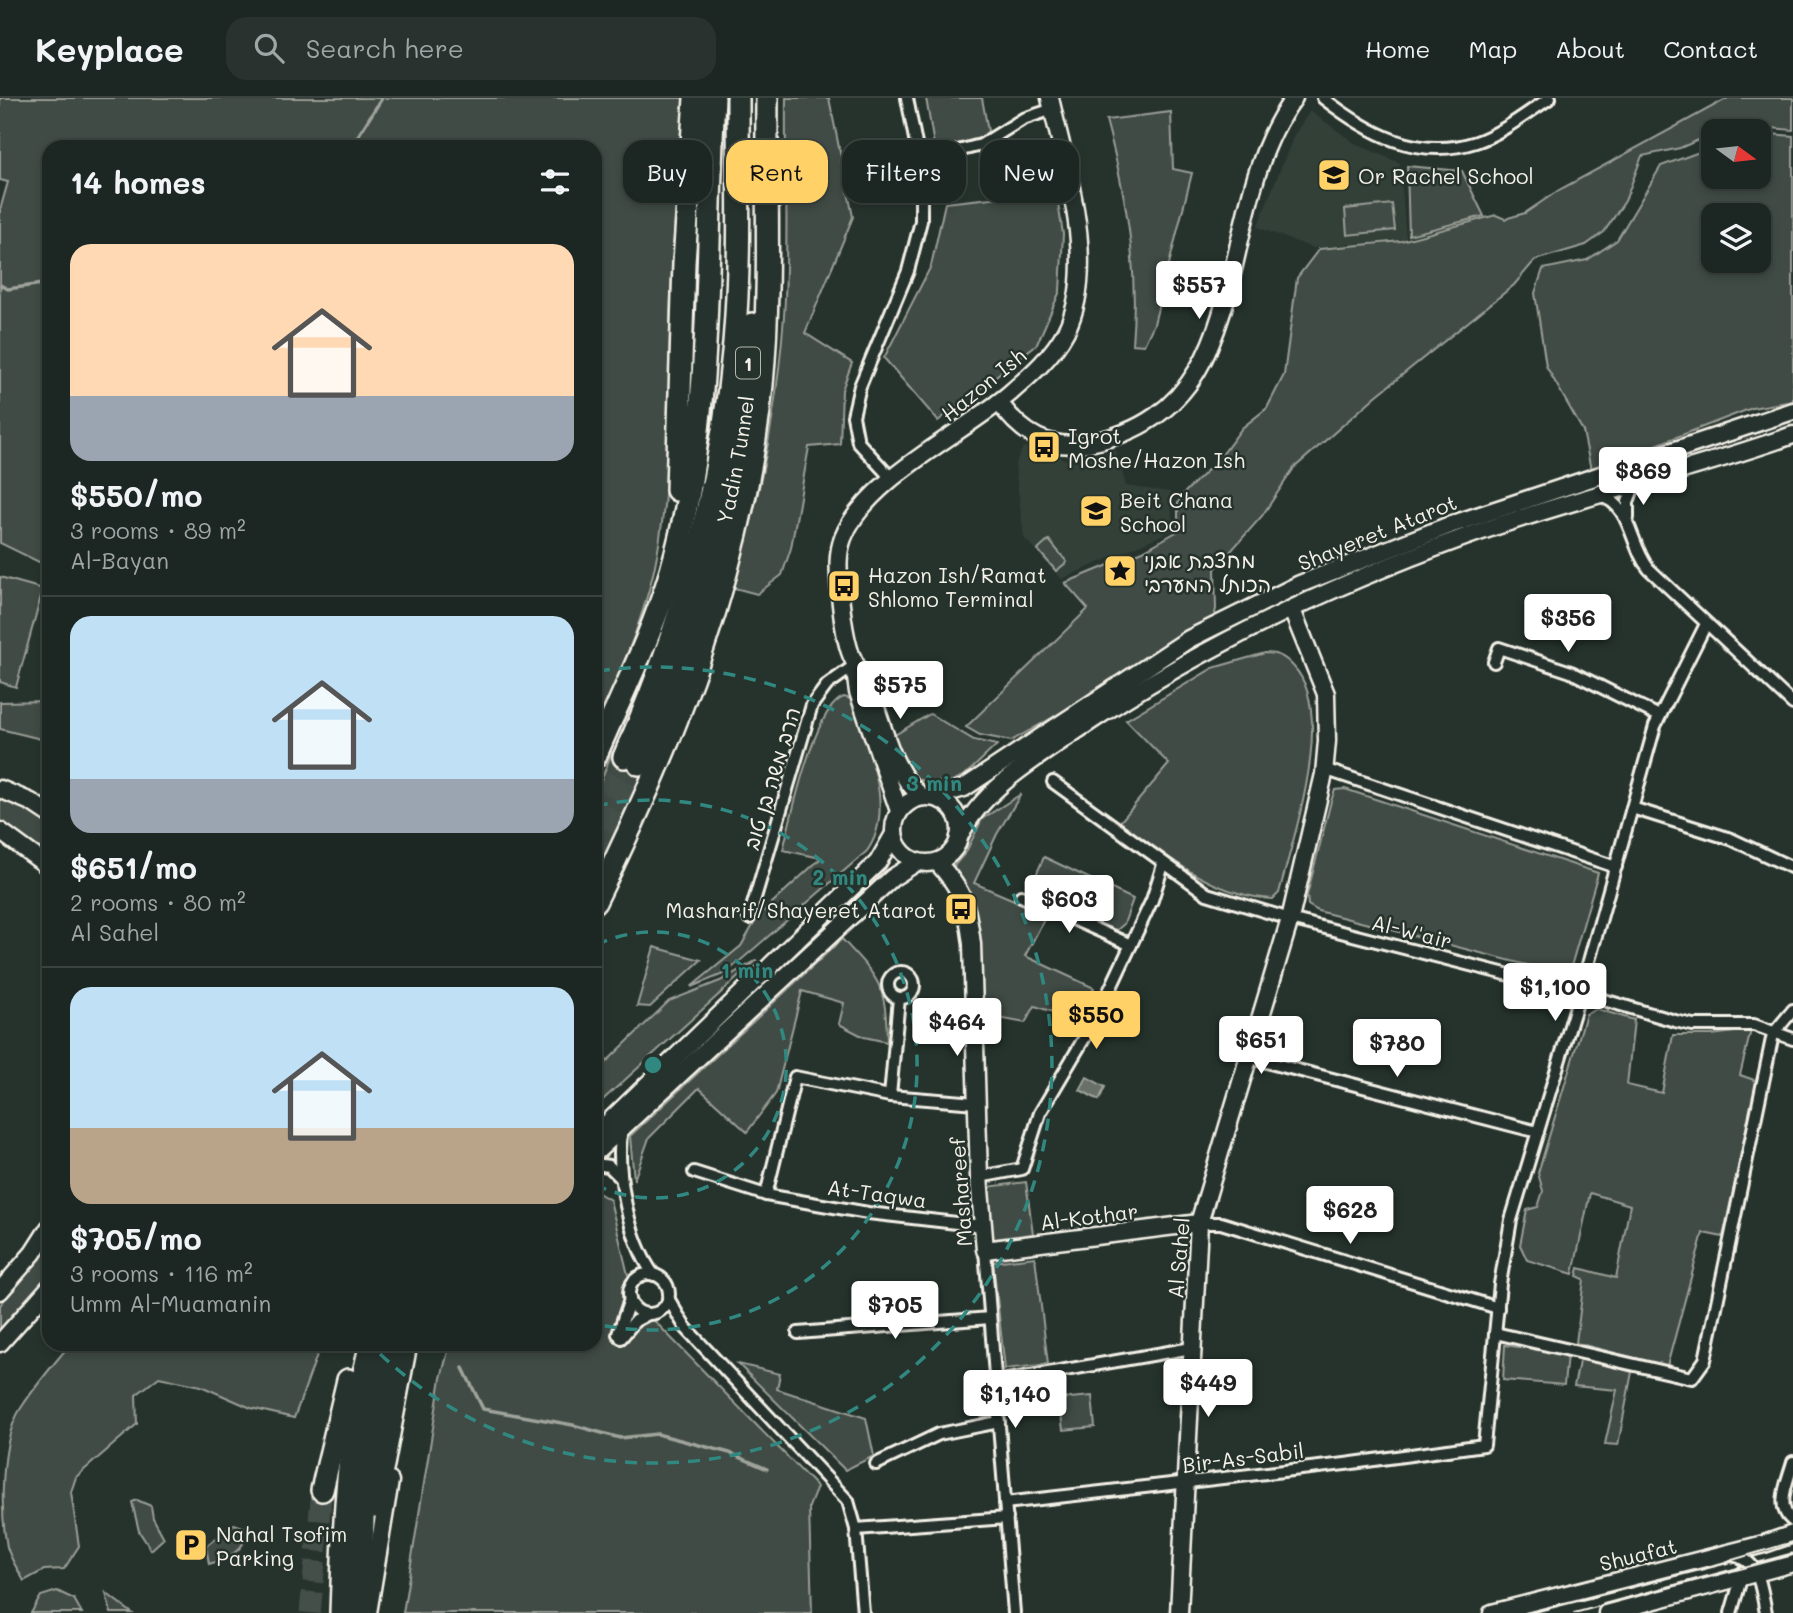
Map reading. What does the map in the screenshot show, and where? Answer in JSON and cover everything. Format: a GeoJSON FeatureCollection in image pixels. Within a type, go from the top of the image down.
{"type":"FeatureCollection","features":[{"type":"Feature","properties":{"kind":"highway"},"geometry":{"type":"LineString","coordinates":[[649,633],[678,483],[684,263],[695,98]]}},
{"type":"Feature","properties":{"kind":"highway"},"geometry":{"type":"LineString","coordinates":[[602,741],[649,633],[671,571],[694,464],[702,408],[714,98]]}},
{"type":"Feature","properties":{"kind":"highway","name":"Yadin Tunnel"},"geometry":{"type":"LineString","coordinates":[[738,98],[737,281],[729,388],[719,456],[698,551],[631,760],[695,621],[714,555],[736,459],[746,390],[754,281],[755,98]]}},
{"type":"Feature","properties":{"kind":"highway"},"geometry":{"type":"LineString","coordinates":[[602,887],[655,776],[688,694],[716,615],[741,514],[757,424],[764,358],[767,98]]}},
{"type":"Feature","properties":{"kind":"highway"},"geometry":{"type":"LineString","coordinates":[[322,1490],[356,1351]]}},
{"type":"Feature","properties":{"kind":"highway"},"geometry":{"type":"LineString","coordinates":[[340,1608],[347,1470],[357,1401],[369,1351]]}},
{"type":"Feature","properties":{"kind":"highway"},"geometry":{"type":"LineString","coordinates":[[359,1613],[366,1452],[387,1351]]}},
{"type":"Feature","properties":{"kind":"highway"},"geometry":{"type":"LineString","coordinates":[[375,1507],[404,1351]]}},
{"type":"Feature","properties":{"kind":"street"},"geometry":{"type":"LineString","coordinates":[[907,98],[915,140]]}},
{"type":"Feature","properties":{"kind":"street"},"geometry":{"type":"LineString","coordinates":[[999,402],[1009,417],[1031,435],[1063,446],[1091,442],[1133,429],[1156,418],[1179,398],[1210,345],[1267,146],[1294,98]]}},
{"type":"Feature","properties":{"kind":"street"},"geometry":{"type":"LineString","coordinates":[[1324,98],[1358,125],[1390,141],[1444,147],[1477,141],[1550,98]]}},
{"type":"Feature","properties":{"kind":"street"},"geometry":{"type":"LineString","coordinates":[[966,149],[981,145],[1051,103]]}},
{"type":"Feature","properties":{"kind":"street","name":"Hazon Ish"},"geometry":{"type":"LineString","coordinates":[[899,811],[858,692],[855,665],[844,625],[840,551],[856,513],[892,479],[999,402],[1030,376],[1056,347],[1066,330],[1076,301],[1077,233],[1051,103]]}},
{"type":"Feature","properties":{"kind":"street"},"geometry":{"type":"LineString","coordinates":[[892,479],[858,442],[853,416],[860,386],[913,254],[922,203]]}},
{"type":"Feature","properties":{"kind":"street","name":"Shayeret Atarot"},"geometry":{"type":"LineString","coordinates":[[928,797],[964,788],[1189,639],[1300,584],[1450,525],[1793,411]]}},
{"type":"Feature","properties":{"kind":"street","name":"Shayeret Atarot"},"geometry":{"type":"LineString","coordinates":[[959,837],[978,806],[1026,764],[1174,668],[1292,610],[1357,580],[1466,537],[1793,435]]}},
{"type":"Feature","properties":{"kind":"street"},"geometry":{"type":"LineString","coordinates":[[1630,528],[1628,502],[1635,483]]}},
{"type":"Feature","properties":{"kind":"street"},"geometry":{"type":"LineString","coordinates":[[1596,495],[1616,503],[1630,528],[1642,561],[1793,704]]}},
{"type":"Feature","properties":{"kind":"street","name":"Al Sahel"},"geometry":{"type":"LineString","coordinates":[[1179,1613],[1188,1483],[1199,1223],[1290,919],[1324,769],[1328,715],[1326,694],[1292,610]]}},
{"type":"Feature","properties":{"kind":"street"},"geometry":{"type":"LineString","coordinates":[[1706,624],[1659,716],[1580,993],[1511,1220],[1495,1333],[1572,1348],[1692,1378],[1705,1360],[1773,1034],[1793,1010]]}},
{"type":"Feature","properties":{"kind":"street"},"geometry":{"type":"LineString","coordinates":[[1494,663],[1499,648],[1550,664],[1659,716]]}},
{"type":"Feature","properties":{"kind":"street","name":"Hazon Ish"},"geometry":{"type":"LineString","coordinates":[[855,665],[872,697],[895,765],[908,785],[928,797]]}},
{"type":"Feature","properties":{"kind":"street","name":"הרב משה בן טוב"},"geometry":{"type":"LineString","coordinates":[[748,918],[812,705],[827,685],[855,665]]}},
{"type":"Feature","properties":{"kind":"street"},"geometry":{"type":"LineString","coordinates":[[1324,769],[1616,867]]}},
{"type":"Feature","properties":{"kind":"street","name":"Al-W'air"},"geometry":{"type":"LineString","coordinates":[[1053,782],[1163,865],[1208,894],[1290,919],[1580,993],[1675,1021],[1693,1025],[1754,1025],[1793,1039]]}},
{"type":"Feature","properties":{"kind":"street"},"geometry":{"type":"LineString","coordinates":[[0,789],[42,809]]}},
{"type":"Feature","properties":{"kind":"street"},"geometry":{"type":"LineString","coordinates":[[602,1128],[878,862],[894,834],[899,811],[914,799],[928,797],[943,801],[957,817],[959,837],[951,852],[937,862],[917,862],[891,878],[602,1146]]}},
{"type":"Feature","properties":{"kind":"street"},"geometry":{"type":"LineString","coordinates":[[1632,808],[1731,839],[1793,868]]}},
{"type":"Feature","properties":{"kind":"street"},"geometry":{"type":"LineString","coordinates":[[0,831],[42,862]]}},
{"type":"Feature","properties":{"kind":"street"},"geometry":{"type":"LineString","coordinates":[[894,834],[901,851],[917,862]]}},
{"type":"Feature","properties":{"kind":"street","name":"Mashareef"},"geometry":{"type":"LineString","coordinates":[[937,862],[959,886],[968,913],[972,944],[979,1177],[1014,1613]]}},
{"type":"Feature","properties":{"kind":"street"},"geometry":{"type":"LineString","coordinates":[[979,1177],[1022,1170],[1040,1113],[1098,1015],[1131,945],[1163,865]]}},
{"type":"Feature","properties":{"kind":"street"},"geometry":{"type":"LineString","coordinates":[[1021,896],[1131,945]]}},
{"type":"Feature","properties":{"kind":"street"},"geometry":{"type":"LineString","coordinates":[[890,1096],[899,998]]}},
{"type":"Feature","properties":{"kind":"street"},"geometry":{"type":"LineString","coordinates":[[1247,1057],[1538,1132]]}},
{"type":"Feature","properties":{"kind":"street"},"geometry":{"type":"LineString","coordinates":[[766,1195],[795,1077],[890,1096],[976,1103]]}},
{"type":"Feature","properties":{"kind":"street"},"geometry":{"type":"LineString","coordinates":[[622,1127],[619,1154],[621,1178],[638,1248],[654,1275],[666,1284],[668,1298],[685,1327],[840,1489],[848,1501],[856,1529],[863,1613]]}},
{"type":"Feature","properties":{"kind":"street"},"geometry":{"type":"LineString","coordinates":[[602,1165],[609,1166],[621,1178]]}},
{"type":"Feature","properties":{"kind":"street","name":"At-Taqwa"},"geometry":{"type":"LineString","coordinates":[[694,1172],[766,1195],[868,1213],[983,1226]]}},
{"type":"Feature","properties":{"kind":"street"},"geometry":{"type":"LineString","coordinates":[[1199,1223],[1221,1223],[1497,1308]]}},
{"type":"Feature","properties":{"kind":"street","name":"Al-Kothar"},"geometry":{"type":"LineString","coordinates":[[985,1250],[1199,1223]]}},
{"type":"Feature","properties":{"kind":"street"},"geometry":{"type":"LineString","coordinates":[[0,1291],[42,1239]]}},
{"type":"Feature","properties":{"kind":"street"},"geometry":{"type":"LineString","coordinates":[[638,1248],[636,1280],[630,1289],[620,1336],[635,1321],[652,1313],[668,1298]]}},
{"type":"Feature","properties":{"kind":"street"},"geometry":{"type":"LineString","coordinates":[[636,1280],[654,1275]]}},
{"type":"Feature","properties":{"kind":"street"},"geometry":{"type":"LineString","coordinates":[[0,1343],[42,1296]]}},
{"type":"Feature","properties":{"kind":"street"},"geometry":{"type":"LineString","coordinates":[[630,1299],[637,1310],[652,1313],[685,1327]]}},
{"type":"Feature","properties":{"kind":"street"},"geometry":{"type":"LineString","coordinates":[[798,1333],[990,1318]]}},
{"type":"Feature","properties":{"kind":"street","name":"Bir-As-Sabil"},"geometry":{"type":"LineString","coordinates":[[1005,1503],[1188,1483],[1484,1444],[1495,1333]]}},
{"type":"Feature","properties":{"kind":"street"},"geometry":{"type":"LineString","coordinates":[[996,1382],[1192,1348]]}},
{"type":"Feature","properties":{"kind":"street"},"geometry":{"type":"LineString","coordinates":[[368,1613],[415,1351]]}},
{"type":"Feature","properties":{"kind":"street"},"geometry":{"type":"LineString","coordinates":[[876,1464],[939,1434],[999,1422]]}},
{"type":"Feature","properties":{"kind":"street"},"geometry":{"type":"LineString","coordinates":[[1793,1462],[1783,1499],[1785,1512],[1793,1521]]}},
{"type":"Feature","properties":{"kind":"street"},"geometry":{"type":"LineString","coordinates":[[856,1529],[1007,1518]]}},
{"type":"Feature","properties":{"kind":"street","name":"Shuafat"},"geometry":{"type":"LineString","coordinates":[[1492,1613],[1764,1544],[1793,1534]]}},
{"type":"Feature","properties":{"kind":"street"},"geometry":{"type":"LineString","coordinates":[[1731,1613],[1764,1544]]}},
{"type":"Feature","properties":{"kind":"street"},"geometry":{"type":"LineString","coordinates":[[1726,1553],[1749,1571],[1761,1590],[1766,1613]]}},
{"type":"Feature","properties":{"kind":"street"},"geometry":{"type":"LineString","coordinates":[[1607,1613],[1749,1571],[1793,1563]]}},
{"type":"Feature","properties":{"kind":"street"},"geometry":{"type":"LineString","coordinates":[[1737,1596],[1747,1587],[1761,1590]]}},
{"type":"Feature","properties":{"kind":"shaded area"},"geometry":{"type":"Polygon","coordinates":[[[0,98],[686,98],[682,140],[623,140],[623,203],[676,203],[672,265],[668,436],[662,521],[653,574],[640,620],[602,714],[602,140],[42,140],[42,564],[0,543],[0,210],[8,182],[0,180],[0,98]]]}},
{"type":"Feature","properties":{"kind":"shaded area"},"geometry":{"type":"Polygon","coordinates":[[[786,98],[829,98],[842,162],[842,203],[850,203],[853,217],[805,333],[852,363],[842,390],[840,444],[809,447],[791,548],[782,575],[757,594],[731,587],[751,521],[772,419],[784,316],[786,203],[828,203],[828,140],[786,140],[786,98]]]}},
{"type":"Feature","properties":{"kind":"shaded area"},"geometry":{"type":"Polygon","coordinates":[[[926,98],[982,98],[988,131],[982,137],[966,142],[933,140],[926,98]]]}},
{"type":"Feature","properties":{"kind":"shaded area"},"geometry":{"type":"Polygon","coordinates":[[[1728,98],[1793,98],[1793,130],[1771,128],[1771,119],[1701,119],[1701,139],[1680,148],[1642,156],[1625,201],[1604,232],[1586,245],[1535,260],[1514,285],[1376,396],[1294,468],[1262,516],[1215,569],[1216,609],[1213,622],[1171,650],[1011,741],[980,735],[966,727],[1088,609],[1065,583],[1143,551],[1178,531],[1178,503],[1182,495],[1219,459],[1242,428],[1267,408],[1284,375],[1297,278],[1319,249],[1401,241],[1496,215],[1505,219],[1525,213],[1559,190],[1728,98]]]}},
{"type":"Feature","properties":{"kind":"shaded area"},"geometry":{"type":"Polygon","coordinates":[[[1310,111],[1356,144],[1400,163],[1406,239],[1313,248],[1257,227],[1294,135],[1310,111]]]}},
{"type":"Feature","properties":{"kind":"shaded area"},"geometry":{"type":"Polygon","coordinates":[[[1171,112],[1173,169],[1192,173],[1154,324],[1144,345],[1132,344],[1134,287],[1129,231],[1106,120],[1171,112]]]}},
{"type":"Feature","properties":{"kind":"shaded area"},"geometry":{"type":"Polygon","coordinates":[[[1771,134],[1793,136],[1793,401],[1752,408],[1591,470],[1583,431],[1546,366],[1535,293],[1543,269],[1587,260],[1617,240],[1661,166],[1701,151],[1701,189],[1771,189],[1771,134]]]}},
{"type":"Feature","properties":{"kind":"shaded area"},"geometry":{"type":"Polygon","coordinates":[[[1407,166],[1462,171],[1484,216],[1409,235],[1407,166]]]}},
{"type":"Feature","properties":{"kind":"shaded area"},"geometry":{"type":"Polygon","coordinates":[[[966,201],[1058,203],[1063,234],[1060,291],[1037,344],[938,421],[884,358],[931,266],[945,203],[966,203],[966,201]]]}},
{"type":"Feature","properties":{"kind":"shaded area"},"geometry":{"type":"Polygon","coordinates":[[[1392,204],[1395,230],[1347,235],[1345,209],[1392,204]]]}},
{"type":"Feature","properties":{"kind":"shaded area","name":"Beit Chana School"},"geometry":{"type":"Polygon","coordinates":[[[1023,447],[1065,459],[1087,458],[1116,450],[1126,486],[1170,492],[1173,530],[1062,579],[1024,538],[1015,465],[1023,447]]]}},
{"type":"Feature","properties":{"kind":"shaded area"},"geometry":{"type":"Polygon","coordinates":[[[1049,540],[1067,562],[1056,571],[1038,550],[1049,540]]]}},
{"type":"Feature","properties":{"kind":"shaded area"},"geometry":{"type":"Polygon","coordinates":[[[0,577],[42,589],[42,593],[16,687],[0,682],[0,577]]]}},
{"type":"Feature","properties":{"kind":"shaded area"},"geometry":{"type":"Polygon","coordinates":[[[1265,653],[1287,660],[1306,686],[1311,713],[1312,743],[1301,809],[1279,893],[1273,899],[1251,896],[1210,882],[1173,861],[1120,822],[1169,764],[1126,720],[1213,668],[1265,653]]]}},
{"type":"Feature","properties":{"kind":"shaded area"},"geometry":{"type":"Polygon","coordinates":[[[844,697],[854,700],[876,777],[879,816],[876,834],[867,851],[726,973],[691,987],[741,946],[759,915],[821,858],[783,850],[814,741],[833,705],[844,697]]]}},
{"type":"Feature","properties":{"kind":"shaded area"},"geometry":{"type":"Polygon","coordinates":[[[42,701],[42,739],[0,729],[0,702],[42,701]]]}},
{"type":"Feature","properties":{"kind":"shaded area"},"geometry":{"type":"Polygon","coordinates":[[[930,714],[974,740],[997,745],[970,771],[953,781],[943,783],[916,779],[893,736],[930,714]]]}},
{"type":"Feature","properties":{"kind":"shaded area"},"geometry":{"type":"Polygon","coordinates":[[[612,752],[647,771],[602,864],[602,778],[612,752]]]}},
{"type":"Feature","properties":{"kind":"shaded area"},"geometry":{"type":"Polygon","coordinates":[[[1345,789],[1598,873],[1570,970],[1558,973],[1318,911],[1308,905],[1307,895],[1331,801],[1335,790],[1345,789]]]}},
{"type":"Feature","properties":{"kind":"shaded area"},"geometry":{"type":"Polygon","coordinates":[[[1021,794],[997,834],[974,883],[1047,914],[1025,956],[1094,988],[1077,1020],[1035,1006],[1025,1023],[977,1014],[970,907],[953,867],[966,852],[982,819],[1021,794]]]}},
{"type":"Feature","properties":{"kind":"shaded area"},"geometry":{"type":"Polygon","coordinates":[[[0,798],[42,819],[42,850],[0,821],[0,798]]]}},
{"type":"Feature","properties":{"kind":"shaded area"},"geometry":{"type":"Polygon","coordinates":[[[1044,857],[1133,899],[1124,924],[1117,930],[1109,928],[1028,893],[1044,857]]]}},
{"type":"Feature","properties":{"kind":"shaded area"},"geometry":{"type":"Polygon","coordinates":[[[842,939],[873,974],[878,984],[885,1007],[887,1042],[864,1037],[839,1024],[844,1003],[802,991],[776,1093],[747,1132],[699,1088],[649,1138],[634,1180],[630,1136],[842,939]]]}},
{"type":"Feature","properties":{"kind":"shaded area"},"geometry":{"type":"Polygon","coordinates":[[[654,947],[701,960],[650,1007],[637,1006],[654,947]]]}},
{"type":"Feature","properties":{"kind":"shaded area"},"geometry":{"type":"Polygon","coordinates":[[[757,960],[602,1101],[602,1066],[669,1001],[720,981],[757,960]]]}},
{"type":"Feature","properties":{"kind":"shaded area"},"geometry":{"type":"Polygon","coordinates":[[[1597,1009],[1634,1020],[1627,1085],[1662,1093],[1673,1035],[1711,1035],[1751,1030],[1740,1075],[1757,1081],[1723,1237],[1703,1233],[1667,1366],[1576,1343],[1584,1279],[1577,1276],[1579,1268],[1616,1278],[1630,1205],[1590,1193],[1573,1274],[1527,1260],[1520,1245],[1527,1210],[1538,1207],[1543,1191],[1538,1173],[1586,1014],[1597,1009]]]}},
{"type":"Feature","properties":{"kind":"shaded area"},"geometry":{"type":"Polygon","coordinates":[[[1087,1077],[1105,1087],[1099,1100],[1080,1090],[1087,1077]]]}},
{"type":"Feature","properties":{"kind":"shaded area"},"geometry":{"type":"Polygon","coordinates":[[[1026,1182],[1033,1234],[993,1239],[987,1187],[1026,1182]]]}},
{"type":"Feature","properties":{"kind":"shaded area"},"geometry":{"type":"Polygon","coordinates":[[[602,1195],[610,1200],[634,1300],[817,1487],[809,1507],[812,1613],[403,1613],[441,1378],[448,1351],[602,1351],[602,1195]]]}},
{"type":"Feature","properties":{"kind":"shaded area"},"geometry":{"type":"Polygon","coordinates":[[[42,1254],[42,1285],[0,1331],[0,1305],[42,1254]]]}},
{"type":"Feature","properties":{"kind":"shaded area"},"geometry":{"type":"Polygon","coordinates":[[[1035,1257],[1048,1364],[1005,1369],[993,1262],[1035,1257]]]}},
{"type":"Feature","properties":{"kind":"shaded area"},"geometry":{"type":"Polygon","coordinates":[[[1505,1345],[1567,1354],[1564,1385],[1503,1380],[1505,1345]]]}},
{"type":"Feature","properties":{"kind":"shaded area"},"geometry":{"type":"Polygon","coordinates":[[[65,1351],[318,1351],[294,1418],[251,1408],[201,1386],[159,1377],[136,1395],[137,1424],[76,1477],[71,1492],[79,1546],[64,1569],[44,1570],[24,1581],[7,1547],[3,1496],[9,1438],[14,1422],[31,1393],[65,1351]]]}},
{"type":"Feature","properties":{"kind":"shaded area"},"geometry":{"type":"Polygon","coordinates":[[[1580,1357],[1632,1372],[1618,1445],[1605,1444],[1617,1390],[1574,1386],[1580,1357]]]}},
{"type":"Feature","properties":{"kind":"shaded area"},"geometry":{"type":"Polygon","coordinates":[[[738,1364],[780,1374],[777,1389],[866,1418],[874,1456],[845,1470],[738,1364]]]}},
{"type":"Feature","properties":{"kind":"shaded area"},"geometry":{"type":"Polygon","coordinates":[[[1092,1396],[1095,1427],[1063,1430],[1059,1399],[1092,1396]]]}},
{"type":"Feature","properties":{"kind":"shaded area"},"geometry":{"type":"Polygon","coordinates":[[[137,1500],[151,1506],[153,1518],[164,1538],[151,1550],[139,1531],[132,1502],[137,1500]]]}},
{"type":"Feature","properties":{"kind":"shaded area"},"geometry":{"type":"Polygon","coordinates":[[[234,1524],[246,1528],[244,1542],[229,1556],[209,1564],[206,1546],[234,1524]]]}},
{"type":"Feature","properties":{"kind":"shaded area"},"geometry":{"type":"Polygon","coordinates":[[[57,1591],[74,1599],[82,1613],[31,1613],[41,1596],[57,1591]]]}},
{"type":"Feature","properties":{"kind":"shaded area"},"geometry":{"type":"Polygon","coordinates":[[[106,1593],[132,1613],[111,1613],[106,1593]]]}},
{"type":"Feature","properties":{"kind":"waterway"},"geometry":{"type":"LineString","coordinates":[[355,140],[382,98]]}},
{"type":"Feature","properties":{"kind":"waterway"},"geometry":{"type":"LineString","coordinates":[[0,285],[8,289],[42,284]]}},
{"type":"Feature","properties":{"kind":"waterway"},"geometry":{"type":"LineString","coordinates":[[463,1368],[483,1409],[573,1425],[620,1438],[657,1434],[730,1453],[767,1469]]}},
{"type":"Feature","properties":{"kind":"tunnel"},"geometry":{"type":"LineString","coordinates":[[602,807],[624,757]]}},
{"type":"Feature","properties":{"kind":"tunnel"},"geometry":{"type":"LineString","coordinates":[[602,844],[639,764]]}},
{"type":"Feature","properties":{"kind":"tunnel"},"geometry":{"type":"LineString","coordinates":[[310,1613],[322,1490]]}},
{"type":"Feature","properties":{"kind":"tram line"},"geometry":{"type":"LineString","coordinates":[[1525,1613],[1722,1563],[1793,1542]]}},
{"type":"Feature","properties":{"kind":"tram line"},"geometry":{"type":"LineString","coordinates":[[1574,1613],[1793,1555]]}},
{"type":"Feature","properties":{"kind":"place","name":"Or Rachel School"},"geometry":{"type":"Point","coordinates":[1334,175]}},
{"type":"Feature","properties":{"kind":"place","name":"Igrot Moshe/Hazon Ish"},"geometry":{"type":"Point","coordinates":[1044,447]}},
{"type":"Feature","properties":{"kind":"place","name":"Beit Chana School"},"geometry":{"type":"Point","coordinates":[1096,511]}},
{"type":"Feature","properties":{"kind":"place","name":"מחצבת אבני הכותל המערבי"},"geometry":{"type":"Point","coordinates":[1120,571]}},
{"type":"Feature","properties":{"kind":"place","name":"Hazon Ish/Ramat Shlomo Terminal"},"geometry":{"type":"Point","coordinates":[844,586]}},
{"type":"Feature","properties":{"kind":"place","name":"Masharif/Shayeret Atarot"},"geometry":{"type":"Point","coordinates":[961,909]}},
{"type":"Feature","properties":{"kind":"place","name":"Nahal Tsofim Parking"},"geometry":{"type":"Point","coordinates":[191,1545]}}]}
